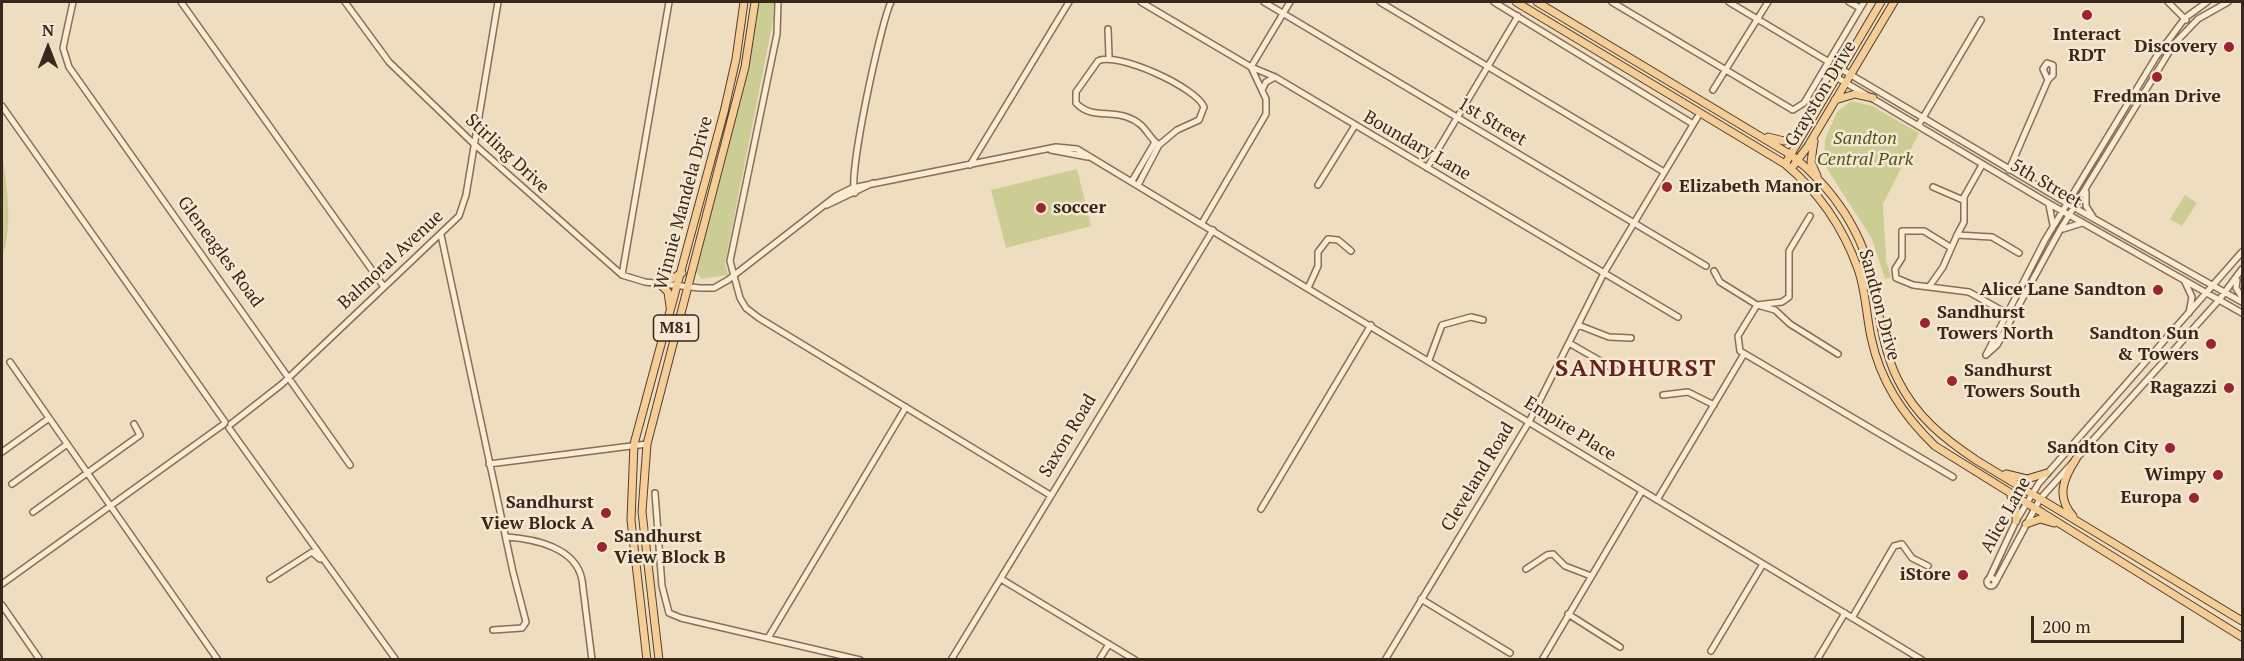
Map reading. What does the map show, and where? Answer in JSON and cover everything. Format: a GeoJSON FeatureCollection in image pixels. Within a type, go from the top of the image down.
{"type":"FeatureCollection","features":[{"type":"Feature","properties":{"kind":"main road","name":"Winnie Mandela Drive"},"geometry":{"type":"LineString","coordinates":[[647,660],[631,520],[634,444],[679,286],[736,59],[744,2]]}},
{"type":"Feature","properties":{"kind":"main road","name":"Winnie Mandela Drive"},"geometry":{"type":"LineString","coordinates":[[659,660],[642,512],[647,444],[745,67],[755,2]]}},
{"type":"Feature","properties":{"kind":"main road","name":"Sandton Drive"},"geometry":{"type":"LineString","coordinates":[[1516,2],[1788,167],[1828,209],[1850,248],[1865,295],[1876,358],[1892,394],[1903,411],[1935,446],[2242,637]]}},
{"type":"Feature","properties":{"kind":"main road","name":"Sandton Drive"},"geometry":{"type":"LineString","coordinates":[[1538,2],[1791,155],[1820,181],[1845,214],[1863,249],[1871,274],[1885,349],[1906,394],[1937,433],[1976,460],[2242,621]]}},
{"type":"Feature","properties":{"kind":"main road","name":"Grayston Drive"},"geometry":{"type":"LineString","coordinates":[[1788,167],[1791,155],[1805,130],[1881,2]]}},
{"type":"Feature","properties":{"kind":"main road","name":"Grayston Drive"},"geometry":{"type":"LineString","coordinates":[[1788,167],[1798,161],[1894,2]]}},
{"type":"Feature","properties":{"kind":"main road"},"geometry":{"type":"LineString","coordinates":[[1832,103],[1851,94],[1873,98]]}},
{"type":"Feature","properties":{"kind":"main road"},"geometry":{"type":"LineString","coordinates":[[1820,181],[1811,162],[1815,139],[1822,121]]}},
{"type":"Feature","properties":{"kind":"main road"},"geometry":{"type":"LineString","coordinates":[[1739,122],[1778,141],[1792,139],[1805,130]]}},
{"type":"Feature","properties":{"kind":"main road"},"geometry":{"type":"LineString","coordinates":[[670,315],[668,292],[661,284],[682,273]]}},
{"type":"Feature","properties":{"kind":"main road"},"geometry":{"type":"LineString","coordinates":[[2076,459],[2063,483],[2062,498],[2067,509],[2081,523]]}},
{"type":"Feature","properties":{"kind":"main road"},"geometry":{"type":"LineString","coordinates":[[1976,460],[2020,478],[2034,478],[2048,473]]}},
{"type":"Feature","properties":{"kind":"main road"},"geometry":{"type":"LineString","coordinates":[[1999,487],[2014,500],[2016,521]]}},
{"type":"Feature","properties":{"kind":"main road"},"geometry":{"type":"LineString","coordinates":[[2025,524],[2040,519],[2070,529]]}},
{"type":"Feature","properties":{"kind":"street","name":"Gleneagles Road"},"geometry":{"type":"LineString","coordinates":[[73,2],[63,44],[64,57],[290,376],[350,465]]}},
{"type":"Feature","properties":{"kind":"street"},"geometry":{"type":"LineString","coordinates":[[181,2],[384,287]]}},
{"type":"Feature","properties":{"kind":"street","name":"Stirling Drive"},"geometry":{"type":"LineString","coordinates":[[345,2],[382,55],[474,144],[622,274],[632,279],[688,287],[714,288],[733,276],[836,196],[875,182],[970,165]]}},
{"type":"Feature","properties":{"kind":"street","name":"Balmoral Avenue"},"geometry":{"type":"LineString","coordinates":[[2,584],[241,415],[290,376],[441,235],[462,210],[498,2]]}},
{"type":"Feature","properties":{"kind":"street"},"geometry":{"type":"LineString","coordinates":[[622,274],[669,2]]}},
{"type":"Feature","properties":{"kind":"street"},"geometry":{"type":"LineString","coordinates":[[778,2],[777,34],[731,250],[730,265],[740,298],[752,313],[1050,495]]}},
{"type":"Feature","properties":{"kind":"street"},"geometry":{"type":"LineString","coordinates":[[853,190],[881,30],[891,2]]}},
{"type":"Feature","properties":{"kind":"street"},"geometry":{"type":"LineString","coordinates":[[970,165],[1069,2]]}},
{"type":"Feature","properties":{"kind":"street","name":"Boundary Lane"},"geometry":{"type":"LineString","coordinates":[[1141,2],[1251,66],[1275,77],[1354,127],[1678,317]]}},
{"type":"Feature","properties":{"kind":"street","name":"1st Street"},"geometry":{"type":"LineString","coordinates":[[1264,2],[1632,224],[1706,266]]}},
{"type":"Feature","properties":{"kind":"street"},"geometry":{"type":"LineString","coordinates":[[1202,223],[1265,118],[1267,108],[1251,66],[1290,2]]}},
{"type":"Feature","properties":{"kind":"street"},"geometry":{"type":"LineString","coordinates":[[1380,2],[1664,172]]}},
{"type":"Feature","properties":{"kind":"street"},"geometry":{"type":"LineString","coordinates":[[1494,2],[1693,124]]}},
{"type":"Feature","properties":{"kind":"street"},"geometry":{"type":"LineString","coordinates":[[1612,2],[1789,109],[1797,110],[1804,104],[1864,2]]}},
{"type":"Feature","properties":{"kind":"street"},"geometry":{"type":"LineString","coordinates":[[1729,2],[1829,62]]}},
{"type":"Feature","properties":{"kind":"street"},"geometry":{"type":"LineString","coordinates":[[1713,90],[1768,2]]}},
{"type":"Feature","properties":{"kind":"street"},"geometry":{"type":"LineString","coordinates":[[1849,2],[1860,8]]}},
{"type":"Feature","properties":{"kind":"street"},"geometry":{"type":"LineString","coordinates":[[2168,2],[2191,25]]}},
{"type":"Feature","properties":{"kind":"street"},"geometry":{"type":"LineString","coordinates":[[2010,314],[2013,300],[2054,226],[2150,67],[2185,18],[2207,2]]}},
{"type":"Feature","properties":{"kind":"street"},"geometry":{"type":"LineString","coordinates":[[2003,328],[1986,355],[1994,350],[2010,314],[2165,57],[2191,25],[2228,2]]}},
{"type":"Feature","properties":{"kind":"street"},"geometry":{"type":"LineString","coordinates":[[1427,168],[1518,16]]}},
{"type":"Feature","properties":{"kind":"street"},"geometry":{"type":"LineString","coordinates":[[1918,126],[1982,20]]}},
{"type":"Feature","properties":{"kind":"street"},"geometry":{"type":"LineString","coordinates":[[1108,29],[1109,57]]}},
{"type":"Feature","properties":{"kind":"street"},"geometry":{"type":"LineString","coordinates":[[1132,181],[1157,144],[1199,120],[1204,111],[1201,101],[1174,81],[1109,57],[1092,66],[1076,92],[1076,103],[1095,114],[1128,117],[1145,128],[1157,144]]}},
{"type":"Feature","properties":{"kind":"street","name":"5th Street"},"geometry":{"type":"LineString","coordinates":[[1841,69],[2068,204],[2242,302]]}},
{"type":"Feature","properties":{"kind":"street"},"geometry":{"type":"LineString","coordinates":[[1262,90],[1266,82],[1275,77]]}},
{"type":"Feature","properties":{"kind":"street","name":"5th Street"},"geometry":{"type":"LineString","coordinates":[[1836,77],[1982,165],[2242,313]]}},
{"type":"Feature","properties":{"kind":"street"},"geometry":{"type":"LineString","coordinates":[[2005,177],[2048,80]]}},
{"type":"Feature","properties":{"kind":"street"},"geometry":{"type":"LineString","coordinates":[[2,106],[396,660]]}},
{"type":"Feature","properties":{"kind":"street","name":"Cleveland Road"},"geometry":{"type":"LineString","coordinates":[[1385,660],[1529,422],[1604,273],[1700,113]]}},
{"type":"Feature","properties":{"kind":"street"},"geometry":{"type":"LineString","coordinates":[[1318,185],[1354,127]]}},
{"type":"Feature","properties":{"kind":"street"},"geometry":{"type":"LineString","coordinates":[[1138,184],[1157,144]]}},
{"type":"Feature","properties":{"kind":"street","name":"Empire Place"},"geometry":{"type":"LineString","coordinates":[[970,165],[1046,149],[1067,147],[1084,152],[1922,660]]}},
{"type":"Feature","properties":{"kind":"street"},"geometry":{"type":"LineString","coordinates":[[1929,287],[1943,267],[1950,247],[1964,222],[1963,200],[1982,165]]}},
{"type":"Feature","properties":{"kind":"street"},"geometry":{"type":"LineString","coordinates":[[2089,185],[2085,201],[2095,218]]}},
{"type":"Feature","properties":{"kind":"street"},"geometry":{"type":"LineString","coordinates":[[1933,187],[1963,200]]}},
{"type":"Feature","properties":{"kind":"street"},"geometry":{"type":"LineString","coordinates":[[2048,203],[2053,214],[2054,226]]}},
{"type":"Feature","properties":{"kind":"street"},"geometry":{"type":"LineString","coordinates":[[1757,305],[1782,303],[1788,297],[1789,251],[1810,216]]}},
{"type":"Feature","properties":{"kind":"street"},"geometry":{"type":"LineString","coordinates":[[2060,230],[2070,225],[2084,223]]}},
{"type":"Feature","properties":{"kind":"street","name":"Saxon Road"},"geometry":{"type":"LineString","coordinates":[[951,660],[1213,230]]}},
{"type":"Feature","properties":{"kind":"street"},"geometry":{"type":"LineString","coordinates":[[1950,247],[1924,231],[1902,231],[1902,258],[1895,269],[1896,278],[1913,285],[1970,292],[2010,314]]}},
{"type":"Feature","properties":{"kind":"street"},"geometry":{"type":"LineString","coordinates":[[441,235],[489,464],[526,624],[522,628],[493,630]]}},
{"type":"Feature","properties":{"kind":"street"},"geometry":{"type":"LineString","coordinates":[[1957,236],[1992,237],[2019,253]]}},
{"type":"Feature","properties":{"kind":"street"},"geometry":{"type":"LineString","coordinates":[[1308,288],[1318,266],[1318,252],[1328,239],[1338,240],[1351,251]]}},
{"type":"Feature","properties":{"kind":"street","name":"Alice Lane"},"geometry":{"type":"LineString","coordinates":[[2242,252],[2185,320],[2031,493],[1989,579],[1990,586],[1995,583],[2040,499],[2218,300],[2242,270]]}},
{"type":"Feature","properties":{"kind":"street"},"geometry":{"type":"LineString","coordinates":[[2242,270],[2235,284],[2242,297]]}},
{"type":"Feature","properties":{"kind":"street"},"geometry":{"type":"LineString","coordinates":[[1714,271],[1720,282],[1757,305],[1775,310],[1790,324],[1838,354]]}},
{"type":"Feature","properties":{"kind":"street"},"geometry":{"type":"LineString","coordinates":[[2185,282],[2192,297],[2185,320]]}},
{"type":"Feature","properties":{"kind":"street"},"geometry":{"type":"LineString","coordinates":[[1996,307],[2013,300]]}},
{"type":"Feature","properties":{"kind":"street"},"geometry":{"type":"LineString","coordinates":[[1757,305],[1737,339],[1737,345],[1744,354],[1953,477]]}},
{"type":"Feature","properties":{"kind":"street"},"geometry":{"type":"LineString","coordinates":[[1429,360],[1442,325],[1471,317],[1483,320]]}},
{"type":"Feature","properties":{"kind":"street"},"geometry":{"type":"LineString","coordinates":[[1261,509],[1371,325]]}},
{"type":"Feature","properties":{"kind":"street"},"geometry":{"type":"LineString","coordinates":[[1578,325],[1609,337],[1631,338]]}},
{"type":"Feature","properties":{"kind":"street"},"geometry":{"type":"LineString","coordinates":[[1569,343],[1616,370]]}},
{"type":"Feature","properties":{"kind":"street"},"geometry":{"type":"LineString","coordinates":[[1657,500],[1744,354]]}},
{"type":"Feature","properties":{"kind":"street"},"geometry":{"type":"LineString","coordinates":[[10,362],[86,475],[218,660]]}},
{"type":"Feature","properties":{"kind":"street"},"geometry":{"type":"LineString","coordinates":[[1663,395],[1688,392],[1714,405]]}},
{"type":"Feature","properties":{"kind":"street"},"geometry":{"type":"LineString","coordinates":[[768,638],[906,407]]}},
{"type":"Feature","properties":{"kind":"street"},"geometry":{"type":"LineString","coordinates":[[2,452],[48,419]]}},
{"type":"Feature","properties":{"kind":"street"},"geometry":{"type":"LineString","coordinates":[[33,512],[140,435],[134,424]]}},
{"type":"Feature","properties":{"kind":"street"},"geometry":{"type":"LineString","coordinates":[[489,464],[647,444]]}},
{"type":"Feature","properties":{"kind":"street"},"geometry":{"type":"LineString","coordinates":[[12,484],[66,445]]}},
{"type":"Feature","properties":{"kind":"street"},"geometry":{"type":"LineString","coordinates":[[1542,660],[1549,644],[1642,491]]}},
{"type":"Feature","properties":{"kind":"street"},"geometry":{"type":"LineString","coordinates":[[655,493],[663,551],[663,594],[669,613],[860,660]]}},
{"type":"Feature","properties":{"kind":"street"},"geometry":{"type":"LineString","coordinates":[[507,537],[545,543],[578,568],[582,580],[592,660]]}},
{"type":"Feature","properties":{"kind":"street"},"geometry":{"type":"LineString","coordinates":[[1852,618],[1894,546],[1902,544],[1912,558],[1928,566]]}},
{"type":"Feature","properties":{"kind":"street"},"geometry":{"type":"LineString","coordinates":[[270,579],[312,552],[333,572]]}},
{"type":"Feature","properties":{"kind":"street"},"geometry":{"type":"LineString","coordinates":[[1526,569],[1547,555],[1553,554],[1565,566],[1591,576]]}},
{"type":"Feature","properties":{"kind":"street"},"geometry":{"type":"LineString","coordinates":[[1711,651],[1763,564]]}},
{"type":"Feature","properties":{"kind":"street"},"geometry":{"type":"LineString","coordinates":[[1001,579],[1136,660]]}},
{"type":"Feature","properties":{"kind":"street"},"geometry":{"type":"LineString","coordinates":[[1421,599],[1510,653]]}},
{"type":"Feature","properties":{"kind":"street"},"geometry":{"type":"LineString","coordinates":[[2,605],[40,660]]}},
{"type":"Feature","properties":{"kind":"street"},"geometry":{"type":"LineString","coordinates":[[1817,660],[1845,613]]}},
{"type":"Feature","properties":{"kind":"street"},"geometry":{"type":"LineString","coordinates":[[1568,614],[1620,647]]}},
{"type":"Feature","properties":{"kind":"street"},"geometry":{"type":"LineString","coordinates":[[1099,660],[1109,644]]}},
{"type":"Feature","properties":{"kind":"green space"},"geometry":{"type":"Polygon","coordinates":[[[759,2],[774,2],[773,21],[725,263],[728,275],[701,279],[696,271],[745,83],[759,2]]]}},
{"type":"Feature","properties":{"kind":"green space","name":"Sandton Central Park"},"geometry":{"type":"Polygon","coordinates":[[[1851,101],[1872,106],[1919,133],[1883,204],[1886,260],[1891,277],[1885,279],[1872,239],[1824,164],[1825,139],[1837,112],[1851,101]]]}},
{"type":"Feature","properties":{"kind":"green space"},"geometry":{"type":"Polygon","coordinates":[[[2,151],[7,191],[8,232],[2,257],[2,151]]]}},
{"type":"Feature","properties":{"kind":"green space","name":"soccer"},"geometry":{"type":"Polygon","coordinates":[[[1077,169],[1091,226],[1006,248],[991,190],[1077,169]]]}},
{"type":"Feature","properties":{"kind":"green space"},"geometry":{"type":"Polygon","coordinates":[[[2185,195],[2197,203],[2182,226],[2170,219],[2185,195]]]}},
{"type":"Feature","properties":{"kind":"place","name":"Interact RDT"},"geometry":{"type":"Point","coordinates":[2087,15]}},
{"type":"Feature","properties":{"kind":"place","name":"Discovery"},"geometry":{"type":"Point","coordinates":[2229,47]}},
{"type":"Feature","properties":{"kind":"place","name":"Fredman Drive"},"geometry":{"type":"Point","coordinates":[2157,77]}},
{"type":"Feature","properties":{"kind":"place","name":"Elizabeth Manor"},"geometry":{"type":"Point","coordinates":[1667,187]}},
{"type":"Feature","properties":{"kind":"place","name":"soccer"},"geometry":{"type":"Point","coordinates":[1041,208]}},
{"type":"Feature","properties":{"kind":"place","name":"Alice Lane Sandton"},"geometry":{"type":"Point","coordinates":[2158,290]}},
{"type":"Feature","properties":{"kind":"place","name":"Sandhurst Towers North"},"geometry":{"type":"Point","coordinates":[1925,323]}},
{"type":"Feature","properties":{"kind":"place","name":"Sandton Sun & Towers"},"geometry":{"type":"Point","coordinates":[2211,344]}},
{"type":"Feature","properties":{"kind":"place","name":"Sandhurst Towers South"},"geometry":{"type":"Point","coordinates":[1952,381]}},
{"type":"Feature","properties":{"kind":"place","name":"Ragazzi"},"geometry":{"type":"Point","coordinates":[2229,388]}},
{"type":"Feature","properties":{"kind":"place","name":"Sandton City"},"geometry":{"type":"Point","coordinates":[2170,448]}},
{"type":"Feature","properties":{"kind":"place","name":"Wimpy"},"geometry":{"type":"Point","coordinates":[2218,475]}},
{"type":"Feature","properties":{"kind":"place","name":"Europa"},"geometry":{"type":"Point","coordinates":[2194,498]}},
{"type":"Feature","properties":{"kind":"place","name":"Sandhurst View Block A"},"geometry":{"type":"Point","coordinates":[606,513]}},
{"type":"Feature","properties":{"kind":"place","name":"Sandhurst View Block B"},"geometry":{"type":"Point","coordinates":[602,547]}},
{"type":"Feature","properties":{"kind":"place","name":"iStore"},"geometry":{"type":"Point","coordinates":[1963,575]}},
{"type":"Feature","properties":{"kind":"district","name":"SANDHURST"},"geometry":{"type":"Point","coordinates":[1636,369]}}]}
